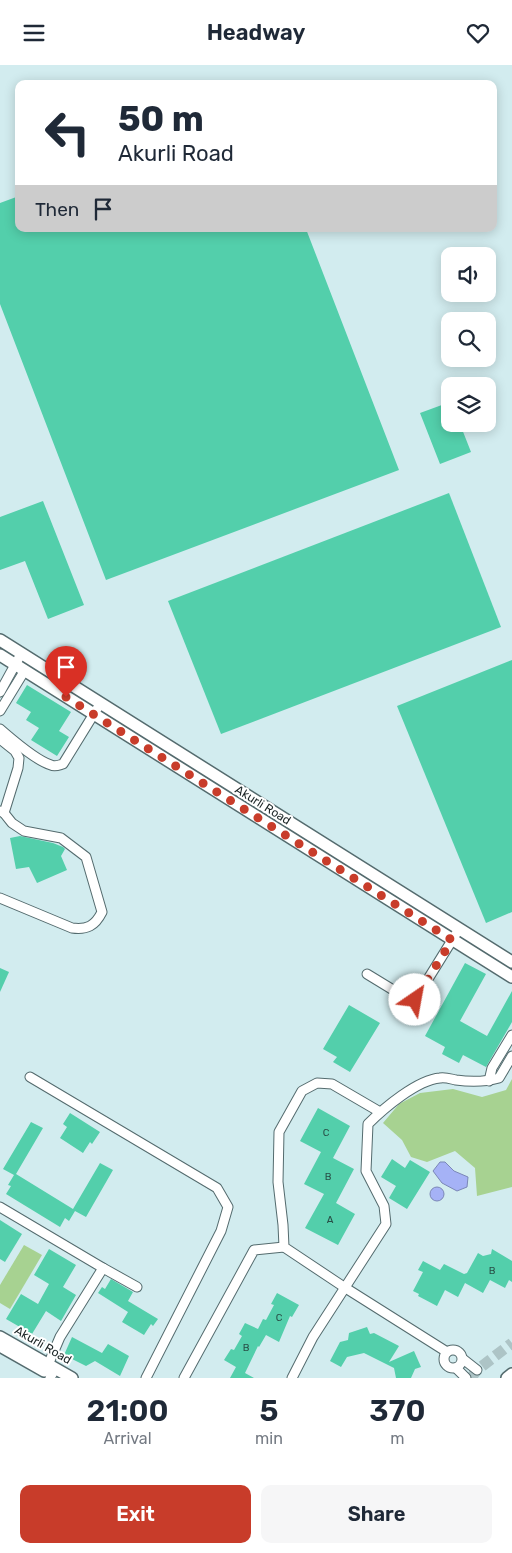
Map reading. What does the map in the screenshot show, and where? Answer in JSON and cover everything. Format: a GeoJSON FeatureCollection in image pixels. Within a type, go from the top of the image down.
{"type":"FeatureCollection","features":[{"type":"Feature","properties":{"kind":"street","name":"Akurli Road"},"geometry":{"type":"LineString","coordinates":[[0,640],[97,709],[154,745],[257,817],[512,977]]}},
{"type":"Feature","properties":{"kind":"street"},"geometry":{"type":"LineString","coordinates":[[0,711],[20,667],[21,654]]}},
{"type":"Feature","properties":{"kind":"street","name":"Akurli Road"},"geometry":{"type":"LineString","coordinates":[[0,655],[97,709]]}},
{"type":"Feature","properties":{"kind":"street"},"geometry":{"type":"LineString","coordinates":[[0,692],[20,667]]}},
{"type":"Feature","properties":{"kind":"street"},"geometry":{"type":"LineString","coordinates":[[0,729],[28,751],[50,765],[57,766],[63,764],[97,709]]}},
{"type":"Feature","properties":{"kind":"street"},"geometry":{"type":"LineString","coordinates":[[0,739],[15,751],[19,758],[18,768],[2,812],[12,823],[24,831],[60,839],[86,857],[102,912],[98,920],[90,927],[72,929],[0,898]]}},
{"type":"Feature","properties":{"kind":"street","name":"Akurli Road"},"geometry":{"type":"LineString","coordinates":[[154,745],[264,807],[512,962]]}},
{"type":"Feature","properties":{"kind":"street"},"geometry":{"type":"LineString","coordinates":[[257,817],[264,807]]}},
{"type":"Feature","properties":{"kind":"street"},"geometry":{"type":"LineString","coordinates":[[295,841],[302,831]]}},
{"type":"Feature","properties":{"kind":"street"},"geometry":{"type":"LineString","coordinates":[[327,861],[332,850]]}},
{"type":"Feature","properties":{"kind":"street"},"geometry":{"type":"LineString","coordinates":[[362,883],[368,872]]}},
{"type":"Feature","properties":{"kind":"street"},"geometry":{"type":"LineString","coordinates":[[407,911],[414,900]]}},
{"type":"Feature","properties":{"kind":"street"},"geometry":{"type":"LineString","coordinates":[[367,974],[408,999],[415,1000],[459,929]]}},
{"type":"Feature","properties":{"kind":"street"},"geometry":{"type":"LineString","coordinates":[[485,961],[491,949]]}},
{"type":"Feature","properties":{"kind":"street"},"geometry":{"type":"LineString","coordinates":[[489,1081],[492,1068],[512,1035]]}},
{"type":"Feature","properties":{"kind":"street"},"geometry":{"type":"LineString","coordinates":[[292,1378],[313,1337],[386,1224],[384,1206],[366,1171],[368,1124],[380,1112],[414,1087],[440,1078],[489,1081],[499,1078],[512,1056]]}},
{"type":"Feature","properties":{"kind":"street"},"geometry":{"type":"LineString","coordinates":[[30,1077],[217,1188],[228,1207],[221,1231],[146,1378]]}},
{"type":"Feature","properties":{"kind":"street"},"geometry":{"type":"LineString","coordinates":[[284,1247],[278,1182],[279,1132],[302,1091],[317,1083],[332,1084],[380,1112]]}},
{"type":"Feature","properties":{"kind":"street"},"geometry":{"type":"LineString","coordinates":[[0,1207],[137,1287]]}},
{"type":"Feature","properties":{"kind":"street"},"geometry":{"type":"LineString","coordinates":[[184,1378],[254,1250],[284,1247],[447,1353]]}},
{"type":"Feature","properties":{"kind":"street"},"geometry":{"type":"LineString","coordinates":[[52,1373],[60,1337],[102,1268]]}},
{"type":"Feature","properties":{"kind":"street","name":"Akurli Road"},"geometry":{"type":"LineString","coordinates":[[0,1337],[52,1373]]}},
{"type":"Feature","properties":{"kind":"street","name":"Akurli Road"},"geometry":{"type":"LineString","coordinates":[[0,1346],[52,1373],[72,1378]]}},
{"type":"Feature","properties":{"kind":"street"},"geometry":{"type":"LineString","coordinates":[[466,1378],[456,1368],[450,1367],[445,1363],[444,1358],[447,1353],[455,1350],[477,1370]]}},
{"type":"Feature","properties":{"kind":"street"},"geometry":{"type":"LineString","coordinates":[[456,1368],[461,1365],[463,1359]]}},
{"type":"Feature","properties":{"kind":"street"},"geometry":{"type":"LineString","coordinates":[[507,1378],[512,1374]]}},
{"type":"Feature","properties":{"kind":"green space"},"geometry":{"type":"Polygon","coordinates":[[[512,1079],[512,1187],[477,1196],[475,1168],[455,1151],[427,1162],[411,1157],[402,1140],[383,1123],[399,1104],[420,1093],[453,1089],[482,1097],[506,1090],[512,1079]]]}},
{"type":"Feature","properties":{"kind":"green space"},"geometry":{"type":"Polygon","coordinates":[[[24,1245],[42,1255],[10,1309],[0,1303],[0,1285],[24,1245]]]}},
{"type":"Feature","properties":{"kind":"water"},"geometry":{"type":"Polygon","coordinates":[[[440,1162],[445,1162],[454,1171],[468,1177],[467,1187],[457,1191],[442,1183],[433,1171],[440,1162]]]}},
{"type":"Feature","properties":{"kind":"water"},"geometry":{"type":"Polygon","coordinates":[[[434,1187],[440,1187],[444,1194],[440,1201],[434,1201],[430,1197],[430,1191],[434,1187]]]}},
{"type":"Feature","properties":{"kind":"building"},"geometry":{"type":"Polygon","coordinates":[[[15,197],[15,232],[307,232],[399,470],[106,580],[0,304],[0,203],[15,197]]]}},
{"type":"Feature","properties":{"kind":"building"},"geometry":{"type":"Polygon","coordinates":[[[441,405],[441,432],[463,432],[471,452],[440,464],[420,413],[441,405]]]}},
{"type":"Feature","properties":{"kind":"building"},"geometry":{"type":"Polygon","coordinates":[[[449,493],[501,627],[221,734],[168,601],[449,493]]]}},
{"type":"Feature","properties":{"kind":"building"},"geometry":{"type":"Polygon","coordinates":[[[43,501],[84,605],[48,619],[25,561],[0,570],[0,517],[43,501]]]}},
{"type":"Feature","properties":{"kind":"building"},"geometry":{"type":"Polygon","coordinates":[[[512,660],[512,912],[486,923],[397,706],[512,660]]]}},
{"type":"Feature","properties":{"kind":"building"},"geometry":{"type":"Polygon","coordinates":[[[27,685],[71,712],[59,731],[69,737],[57,756],[31,740],[39,728],[26,720],[31,712],[16,703],[27,685]]]}},
{"type":"Feature","properties":{"kind":"building"},"geometry":{"type":"Polygon","coordinates":[[[20,836],[63,847],[65,849],[61,856],[67,870],[37,883],[29,867],[16,869],[10,838],[20,836]]]}},
{"type":"Feature","properties":{"kind":"building"},"geometry":{"type":"Polygon","coordinates":[[[465,963],[486,974],[460,1021],[487,1036],[512,991],[512,1022],[486,1067],[463,1055],[459,1063],[442,1054],[445,1047],[425,1036],[465,963]]]}},
{"type":"Feature","properties":{"kind":"building"},"geometry":{"type":"Polygon","coordinates":[[[0,968],[9,972],[0,992],[0,968]]]}},
{"type":"Feature","properties":{"kind":"building"},"geometry":{"type":"Polygon","coordinates":[[[349,1005],[380,1023],[350,1072],[333,1062],[337,1057],[323,1049],[349,1005]]]}},
{"type":"Feature","properties":{"kind":"building"},"geometry":{"type":"Polygon","coordinates":[[[318,1108],[350,1126],[333,1158],[354,1169],[336,1203],[355,1214],[338,1245],[305,1228],[324,1194],[304,1184],[321,1152],[300,1141],[318,1108]]]}},
{"type":"Feature","properties":{"kind":"building"},"geometry":{"type":"Polygon","coordinates":[[[70,1113],[100,1132],[83,1153],[60,1138],[67,1127],[63,1124],[70,1113]]]}},
{"type":"Feature","properties":{"kind":"building"},"geometry":{"type":"Polygon","coordinates":[[[31,1122],[43,1128],[16,1174],[73,1209],[100,1163],[113,1170],[86,1217],[75,1211],[69,1221],[65,1218],[60,1227],[6,1194],[11,1186],[8,1185],[14,1175],[3,1169],[31,1122]]]}},
{"type":"Feature","properties":{"kind":"building"},"geometry":{"type":"Polygon","coordinates":[[[392,1159],[405,1168],[410,1160],[430,1172],[407,1209],[389,1198],[396,1186],[381,1177],[392,1159]]]}},
{"type":"Feature","properties":{"kind":"building"},"geometry":{"type":"Polygon","coordinates":[[[0,1220],[22,1234],[5,1262],[0,1259],[0,1220]]]}},
{"type":"Feature","properties":{"kind":"building"},"geometry":{"type":"Polygon","coordinates":[[[49,1249],[76,1265],[63,1287],[76,1295],[61,1321],[46,1311],[32,1334],[6,1319],[21,1294],[38,1304],[49,1284],[34,1275],[49,1249]]]}},
{"type":"Feature","properties":{"kind":"building"},"geometry":{"type":"Polygon","coordinates":[[[492,1249],[512,1261],[512,1282],[509,1280],[505,1288],[490,1280],[483,1293],[465,1283],[458,1297],[445,1290],[437,1306],[418,1296],[419,1294],[413,1291],[423,1272],[418,1270],[423,1261],[440,1270],[444,1264],[464,1274],[467,1273],[478,1253],[483,1256],[491,1254],[492,1249]]]}},
{"type":"Feature","properties":{"kind":"building"},"geometry":{"type":"Polygon","coordinates":[[[111,1279],[133,1292],[128,1301],[158,1319],[153,1326],[151,1324],[144,1335],[122,1322],[128,1312],[98,1293],[102,1287],[105,1289],[111,1279]]]}},
{"type":"Feature","properties":{"kind":"building"},"geometry":{"type":"Polygon","coordinates":[[[277,1293],[299,1305],[292,1317],[290,1316],[279,1342],[266,1335],[258,1346],[245,1373],[254,1378],[230,1378],[236,1367],[224,1360],[231,1349],[234,1350],[242,1336],[239,1334],[245,1323],[258,1329],[263,1319],[266,1320],[274,1305],[271,1304],[277,1293]]]}},
{"type":"Feature","properties":{"kind":"building"},"geometry":{"type":"Polygon","coordinates":[[[367,1327],[370,1334],[374,1333],[399,1346],[389,1362],[414,1351],[421,1367],[415,1369],[411,1378],[396,1378],[394,1368],[364,1353],[347,1357],[341,1367],[330,1361],[340,1342],[348,1340],[349,1333],[367,1327]]]}},
{"type":"Feature","properties":{"kind":"building"},"geometry":{"type":"Polygon","coordinates":[[[72,1337],[102,1353],[108,1344],[129,1356],[120,1376],[95,1361],[86,1366],[64,1355],[72,1337]]]}},
{"type":"Feature","properties":{"kind":"tunnel"},"geometry":{"type":"LineString","coordinates":[[471,1378],[477,1370],[512,1343]]}},
{"type":"Feature","properties":{"kind":"route"},"geometry":{"type":"LineString","coordinates":[[66,697],[452,940],[415,1000]]}}]}
